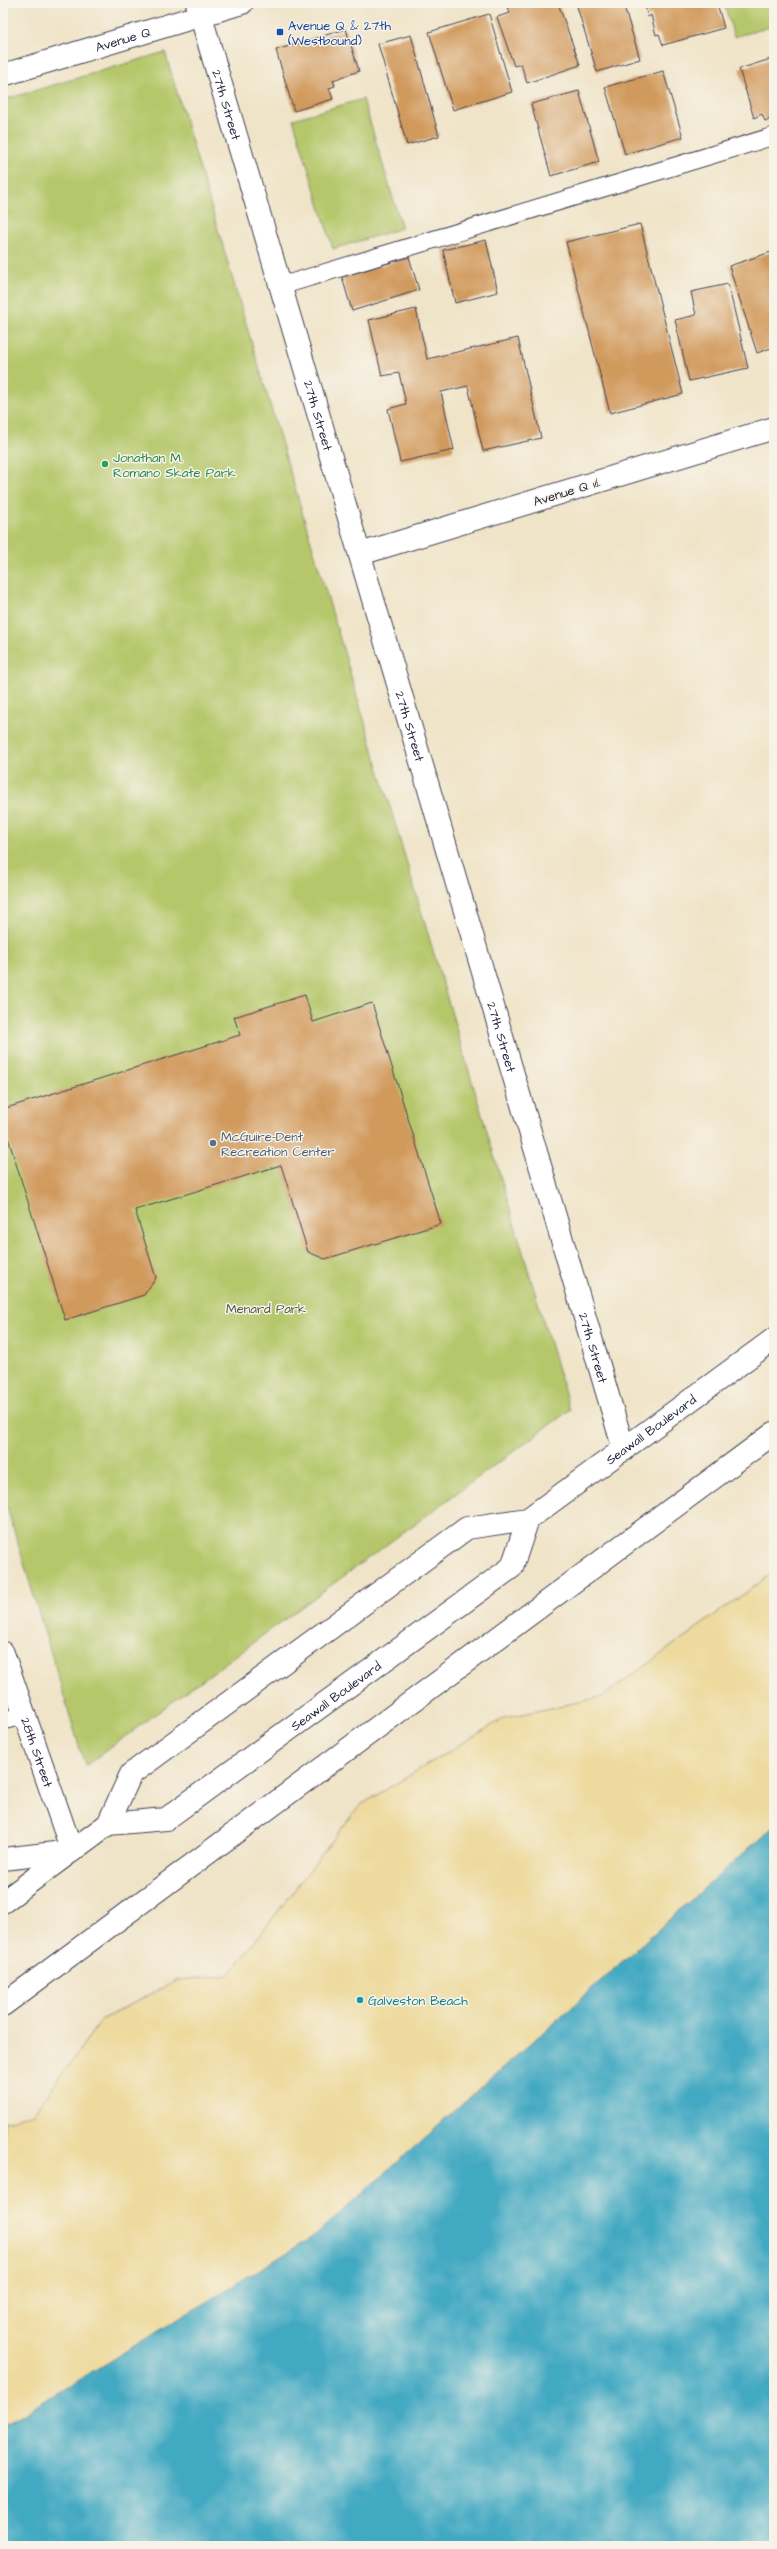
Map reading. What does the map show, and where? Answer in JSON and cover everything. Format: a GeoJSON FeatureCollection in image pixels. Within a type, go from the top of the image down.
{"type":"FeatureCollection","features":[{"type":"Feature","properties":{"kind":"street","name":"Avenue Q"},"geometry":{"type":"LineString","coordinates":[[3,75],[199,9],[242,3]]}},
{"type":"Feature","properties":{"kind":"street","name":"27th Street"},"geometry":{"type":"LineString","coordinates":[[199,9],[624,1450]]}},
{"type":"Feature","properties":{"kind":"street","name":"Avenue Q ½"},"geometry":{"type":"LineString","coordinates":[[360,554],[774,428]]}},
{"type":"Feature","properties":{"kind":"street","name":"Seawall Boulevard"},"geometry":{"type":"LineString","coordinates":[[3,1902],[108,1824],[131,1774],[467,1528],[528,1519],[774,1339]]}},
{"type":"Feature","properties":{"kind":"street"},"geometry":{"type":"LineString","coordinates":[[3,2005],[774,1433]]}},
{"type":"Feature","properties":{"kind":"street","name":"Seawall Boulevard"},"geometry":{"type":"LineString","coordinates":[[108,1824],[166,1819],[512,1567],[528,1519]]}},
{"type":"Feature","properties":{"kind":"street","name":"28th Street"},"geometry":{"type":"LineString","coordinates":[[3,1653],[72,1851]]}},
{"type":"Feature","properties":{"kind":"street"},"geometry":{"type":"LineString","coordinates":[[3,1859],[72,1851]]}},
{"type":"Feature","properties":{"kind":"lane"},"geometry":{"type":"LineString","coordinates":[[281,286],[774,136]]}},
{"type":"Feature","properties":{"kind":"lane"},"geometry":{"type":"LineString","coordinates":[[3,1721],[24,1715]]}},
{"type":"Feature","properties":{"kind":"green space"},"geometry":{"type":"Polygon","coordinates":[[[724,3],[774,3],[774,26],[734,37],[724,3]]]}},
{"type":"Feature","properties":{"kind":"green space","name":"Menard Park"},"geometry":{"type":"Polygon","coordinates":[[[165,52],[570,1410],[85,1766],[3,1494],[3,100],[165,52]]]}},
{"type":"Feature","properties":{"kind":"green space"},"geometry":{"type":"Polygon","coordinates":[[[363,99],[402,228],[333,249],[293,119],[363,99]]]}},
{"type":"Feature","properties":{"kind":"sand","name":"Galveston Beach"},"geometry":{"type":"Polygon","coordinates":[[[774,1572],[774,1826],[316,2235],[3,2426],[3,2122],[34,2113],[101,2020],[178,1980],[229,1975],[359,1806],[504,1718],[602,1697],[774,1572]]]}},
{"type":"Feature","properties":{"kind":"water"},"geometry":{"type":"Polygon","coordinates":[[[774,1826],[774,2546],[3,2546],[3,2426],[316,2235],[774,1826]]]}},
{"type":"Feature","properties":{"kind":"building"},"geometry":{"type":"Polygon","coordinates":[[[509,3],[558,3],[580,65],[527,83],[521,64],[514,66],[497,17],[510,13],[507,4],[509,3]]]}},
{"type":"Feature","properties":{"kind":"building"},"geometry":{"type":"Polygon","coordinates":[[[576,3],[623,3],[640,59],[597,72],[576,3]]]}},
{"type":"Feature","properties":{"kind":"building"},"geometry":{"type":"Polygon","coordinates":[[[644,3],[717,3],[724,28],[663,45],[659,34],[656,35],[651,15],[648,17],[644,3]]]}},
{"type":"Feature","properties":{"kind":"building"},"geometry":{"type":"Polygon","coordinates":[[[489,14],[512,92],[453,110],[429,32],[489,14]]]}},
{"type":"Feature","properties":{"kind":"building"},"geometry":{"type":"Polygon","coordinates":[[[346,29],[359,71],[333,80],[335,86],[329,88],[333,99],[294,111],[276,50],[346,29]]]}},
{"type":"Feature","properties":{"kind":"building"},"geometry":{"type":"Polygon","coordinates":[[[411,35],[439,136],[407,145],[378,44],[411,35]]]}},
{"type":"Feature","properties":{"kind":"building"},"geometry":{"type":"Polygon","coordinates":[[[774,58],[774,118],[765,121],[762,114],[754,118],[739,69],[774,58]]]}},
{"type":"Feature","properties":{"kind":"building"},"geometry":{"type":"Polygon","coordinates":[[[663,71],[683,137],[625,154],[605,87],[663,71]]]}},
{"type":"Feature","properties":{"kind":"building"},"geometry":{"type":"Polygon","coordinates":[[[579,91],[599,162],[551,176],[531,104],[579,91]]]}},
{"type":"Feature","properties":{"kind":"building"},"geometry":{"type":"Polygon","coordinates":[[[640,224],[683,394],[610,413],[566,242],[640,224]]]}},
{"type":"Feature","properties":{"kind":"building"},"geometry":{"type":"Polygon","coordinates":[[[486,240],[498,292],[455,303],[443,250],[486,240]]]}},
{"type":"Feature","properties":{"kind":"building"},"geometry":{"type":"Polygon","coordinates":[[[774,251],[774,347],[757,353],[729,266],[774,251]]]}},
{"type":"Feature","properties":{"kind":"building"},"geometry":{"type":"Polygon","coordinates":[[[409,257],[419,290],[352,311],[342,277],[409,257]]]}},
{"type":"Feature","properties":{"kind":"building"},"geometry":{"type":"Polygon","coordinates":[[[728,284],[748,368],[689,381],[675,320],[696,315],[691,292],[728,284]]]}},
{"type":"Feature","properties":{"kind":"building"},"geometry":{"type":"Polygon","coordinates":[[[416,309],[427,359],[518,338],[541,438],[483,451],[468,386],[441,392],[454,450],[400,462],[388,409],[406,404],[399,373],[382,376],[369,320],[416,309]]]}},
{"type":"Feature","properties":{"kind":"building","name":"McGuire-Dent Recreation Center"},"geometry":{"type":"Polygon","coordinates":[[[305,995],[313,1022],[372,1003],[441,1224],[325,1259],[308,1252],[281,1165],[135,1210],[156,1278],[144,1295],[65,1320],[3,1122],[3,1109],[240,1035],[234,1017],[305,995]]]}},
{"type":"Feature","properties":{"kind":"place","name":"Avenue Q & 27th (Westbound)"},"geometry":{"type":"Point","coordinates":[280,32]}},
{"type":"Feature","properties":{"kind":"place","name":"Jonathan M. Romano Skate Park"},"geometry":{"type":"Point","coordinates":[105,464]}},
{"type":"Feature","properties":{"kind":"place","name":"McGuire-Dent Recreation Center"},"geometry":{"type":"Point","coordinates":[213,1143]}},
{"type":"Feature","properties":{"kind":"place","name":"Galveston Beach"},"geometry":{"type":"Point","coordinates":[360,2000]}}]}
